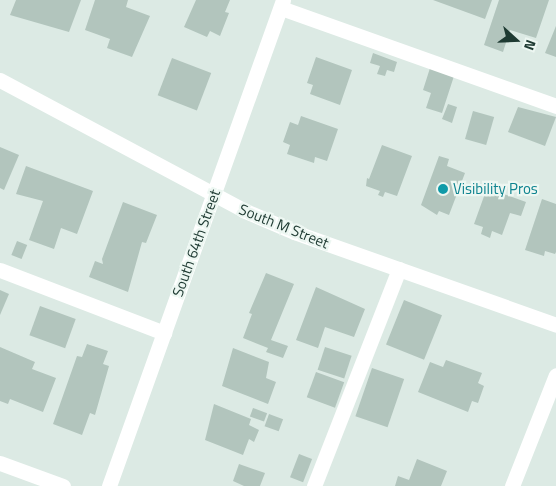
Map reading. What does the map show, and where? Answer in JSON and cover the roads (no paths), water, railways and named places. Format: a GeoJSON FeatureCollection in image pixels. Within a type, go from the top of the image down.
{"type":"FeatureCollection","features":[{"type":"Feature","properties":{"kind":"street"},"geometry":{"type":"LineString","coordinates":[[282,4],[556,106]]}},
{"type":"Feature","properties":{"kind":"street","name":"South 64th Street"},"geometry":{"type":"LineString","coordinates":[[109,486],[282,4]]}},
{"type":"Feature","properties":{"kind":"street","name":"South M Street"},"geometry":{"type":"LineString","coordinates":[[0,80],[214,194],[294,232],[556,325]]}},
{"type":"Feature","properties":{"kind":"street"},"geometry":{"type":"LineString","coordinates":[[314,486],[399,269]]}},
{"type":"Feature","properties":{"kind":"street"},"geometry":{"type":"LineString","coordinates":[[0,270],[164,333]]}},
{"type":"Feature","properties":{"kind":"street"},"geometry":{"type":"LineString","coordinates":[[512,486],[556,375]]}},
{"type":"Feature","properties":{"kind":"street"},"geometry":{"type":"LineString","coordinates":[[0,463],[62,486]]}},
{"type":"Feature","properties":{"kind":"place","name":"Visibility Pros"},"geometry":{"type":"Point","coordinates":[443,189]}}]}
